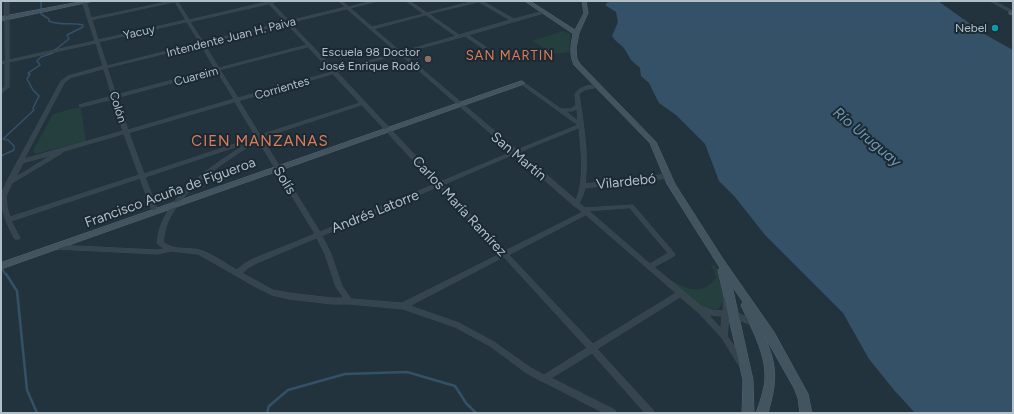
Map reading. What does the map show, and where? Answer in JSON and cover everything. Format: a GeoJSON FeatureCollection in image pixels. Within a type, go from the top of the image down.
{"type":"FeatureCollection","features":[{"type":"Feature","properties":{"kind":"street"},"geometry":{"type":"LineString","coordinates":[[1,92],[8,87],[8,36],[4,18],[7,1]]}},
{"type":"Feature","properties":{"kind":"street"},"geometry":{"type":"LineString","coordinates":[[4,18],[92,1]]}},
{"type":"Feature","properties":{"kind":"street"},"geometry":{"type":"LineString","coordinates":[[90,19],[176,1]]}},
{"type":"Feature","properties":{"kind":"street","name":"Solís"},"geometry":{"type":"LineString","coordinates":[[176,1],[203,44],[217,70],[238,100],[277,168],[318,234],[328,254],[339,287],[349,301]]}},
{"type":"Feature","properties":{"kind":"street","name":"Yacuy"},"geometry":{"type":"LineString","coordinates":[[1,63],[277,1]]}},
{"type":"Feature","properties":{"kind":"street","name":"San Martín"},"geometry":{"type":"LineString","coordinates":[[340,1],[679,294],[700,310],[724,336],[745,368]]}},
{"type":"Feature","properties":{"kind":"street","name":"Intendente Juan H. Paiva"},"geometry":{"type":"LineString","coordinates":[[17,238],[2,206],[3,196],[62,82],[69,77],[376,1]]}},
{"type":"Feature","properties":{"kind":"street"},"geometry":{"type":"LineString","coordinates":[[408,1],[458,36]]}},
{"type":"Feature","properties":{"kind":"street"},"geometry":{"type":"LineString","coordinates":[[372,28],[479,1],[514,21]]}},
{"type":"Feature","properties":{"kind":"street"},"geometry":{"type":"LineString","coordinates":[[526,1],[576,33]]}},
{"type":"Feature","properties":{"kind":"street"},"geometry":{"type":"LineString","coordinates":[[584,1],[586,13],[576,33],[573,48],[574,59],[577,65],[653,142],[668,176],[720,262],[753,322],[769,366],[770,378],[768,393],[762,413]]}},
{"type":"Feature","properties":{"kind":"street"},"geometry":{"type":"LineString","coordinates":[[992,1],[1013,13]]}},
{"type":"Feature","properties":{"kind":"street","name":"Colón"},"geometry":{"type":"LineString","coordinates":[[84,2],[98,41],[126,132],[155,211]]}},
{"type":"Feature","properties":{"kind":"street","name":"Carlos María Ramírez"},"geometry":{"type":"LineString","coordinates":[[269,2],[593,349],[650,413]]}},
{"type":"Feature","properties":{"kind":"street","name":"Corrientes"},"geometry":{"type":"LineString","coordinates":[[21,162],[543,12]]}},
{"type":"Feature","properties":{"kind":"street"},"geometry":{"type":"LineString","coordinates":[[465,34],[485,48]]}},
{"type":"Feature","properties":{"kind":"street"},"geometry":{"type":"LineString","coordinates":[[1,38],[8,36]]}},
{"type":"Feature","properties":{"kind":"street","name":"Cuareim"},"geometry":{"type":"LineString","coordinates":[[81,106],[310,45]]}},
{"type":"Feature","properties":{"kind":"street"},"geometry":{"type":"LineString","coordinates":[[522,82],[581,125]]}},
{"type":"Feature","properties":{"kind":"street","name":"Francisco Acuña de Figueroa"},"geometry":{"type":"LineString","coordinates":[[5,265],[522,82]]}},
{"type":"Feature","properties":{"kind":"street"},"geometry":{"type":"LineString","coordinates":[[576,205],[581,198],[584,186],[581,125],[577,94],[584,88],[597,86]]}},
{"type":"Feature","properties":{"kind":"street"},"geometry":{"type":"LineString","coordinates":[[8,220],[364,103]]}},
{"type":"Feature","properties":{"kind":"street"},"geometry":{"type":"LineString","coordinates":[[561,110],[572,110],[579,105]]}},
{"type":"Feature","properties":{"kind":"street","name":"Andrés Latorre"},"geometry":{"type":"LineString","coordinates":[[238,273],[255,261],[581,125]]}},
{"type":"Feature","properties":{"kind":"street"},"geometry":{"type":"LineString","coordinates":[[173,250],[165,248],[160,243],[161,233],[166,220],[177,203],[188,189],[259,137]]}},
{"type":"Feature","properties":{"kind":"street"},"geometry":{"type":"LineString","coordinates":[[8,184],[67,148]]}},
{"type":"Feature","properties":{"kind":"street","name":"Vilardebó"},"geometry":{"type":"LineString","coordinates":[[584,186],[668,176]]}},
{"type":"Feature","properties":{"kind":"street"},"geometry":{"type":"LineString","coordinates":[[403,306],[584,211],[631,206],[672,254],[649,268]]}},
{"type":"Feature","properties":{"kind":"street"},"geometry":{"type":"LineString","coordinates":[[55,247],[156,252],[194,250],[272,292],[303,298],[403,306],[457,325],[477,334],[528,370],[612,413]]}},
{"type":"Feature","properties":{"kind":"street"},"geometry":{"type":"LineString","coordinates":[[724,336],[733,288]]}},
{"type":"Feature","properties":{"kind":"street"},"geometry":{"type":"LineString","coordinates":[[733,288],[770,335],[798,385],[804,398],[806,413]]}},
{"type":"Feature","properties":{"kind":"street"},"geometry":{"type":"LineString","coordinates":[[544,379],[679,294]]}},
{"type":"Feature","properties":{"kind":"street","name":"San Martín"},"geometry":{"type":"LineString","coordinates":[[700,310],[729,314],[753,322],[770,335]]}},
{"type":"Feature","properties":{"kind":"street"},"geometry":{"type":"LineString","coordinates":[[729,314],[745,368],[749,401],[748,413]]}},
{"type":"Feature","properties":{"kind":"green space"},"geometry":{"type":"Polygon","coordinates":[[[563,31],[570,34],[569,52],[554,54],[532,41],[563,31]]]}},
{"type":"Feature","properties":{"kind":"green space"},"geometry":{"type":"Polygon","coordinates":[[[75,108],[81,108],[86,141],[35,154],[33,151],[53,114],[75,108]]]}},
{"type":"Feature","properties":{"kind":"green space"},"geometry":{"type":"Polygon","coordinates":[[[710,263],[720,272],[724,283],[725,289],[723,300],[718,309],[703,308],[665,278],[687,288],[701,289],[709,285],[716,278],[710,263]]]}},
{"type":"Feature","properties":{"kind":"water","name":"Río Uruguay"},"geometry":{"type":"Polygon","coordinates":[[[609,1],[938,1],[986,35],[1013,50],[1013,413],[915,413],[869,359],[843,313],[765,235],[735,197],[719,181],[705,144],[676,115],[659,103],[649,83],[641,76],[640,68],[631,60],[624,48],[612,36],[618,22],[616,12],[605,5],[609,1]]]}},
{"type":"Feature","properties":{"kind":"waterway"},"geometry":{"type":"LineString","coordinates":[[41,1],[41,14],[49,19],[49,21],[83,25],[83,27],[67,35],[69,39],[55,50]]}},
{"type":"Feature","properties":{"kind":"waterway"},"geometry":{"type":"LineString","coordinates":[[1,156],[14,150],[14,146],[8,140],[3,139],[34,110],[33,108],[39,96],[33,90],[27,79],[30,74],[28,73],[40,65],[37,61],[41,57],[53,53]]}},
{"type":"Feature","properties":{"kind":"waterway"},"geometry":{"type":"LineString","coordinates":[[1,267],[6,275]]}},
{"type":"Feature","properties":{"kind":"waterway"},"geometry":{"type":"LineString","coordinates":[[6,274],[17,291],[27,390],[37,413]]}},
{"type":"Feature","properties":{"kind":"waterway"},"geometry":{"type":"LineString","coordinates":[[267,413],[269,406],[288,390],[345,374],[407,372],[455,386],[466,403],[476,413]]}},
{"type":"Feature","properties":{"kind":"place","name":"Nebel"},"geometry":{"type":"Point","coordinates":[995,28]}},
{"type":"Feature","properties":{"kind":"place","name":"Escuela 98 Doctor José Enrique Rodó"},"geometry":{"type":"Point","coordinates":[428,59]}},
{"type":"Feature","properties":{"kind":"district","name":"SAN MARTIN"},"geometry":{"type":"Point","coordinates":[510,55]}},
{"type":"Feature","properties":{"kind":"district","name":"CIEN MANZANAS"},"geometry":{"type":"Point","coordinates":[260,141]}}]}
